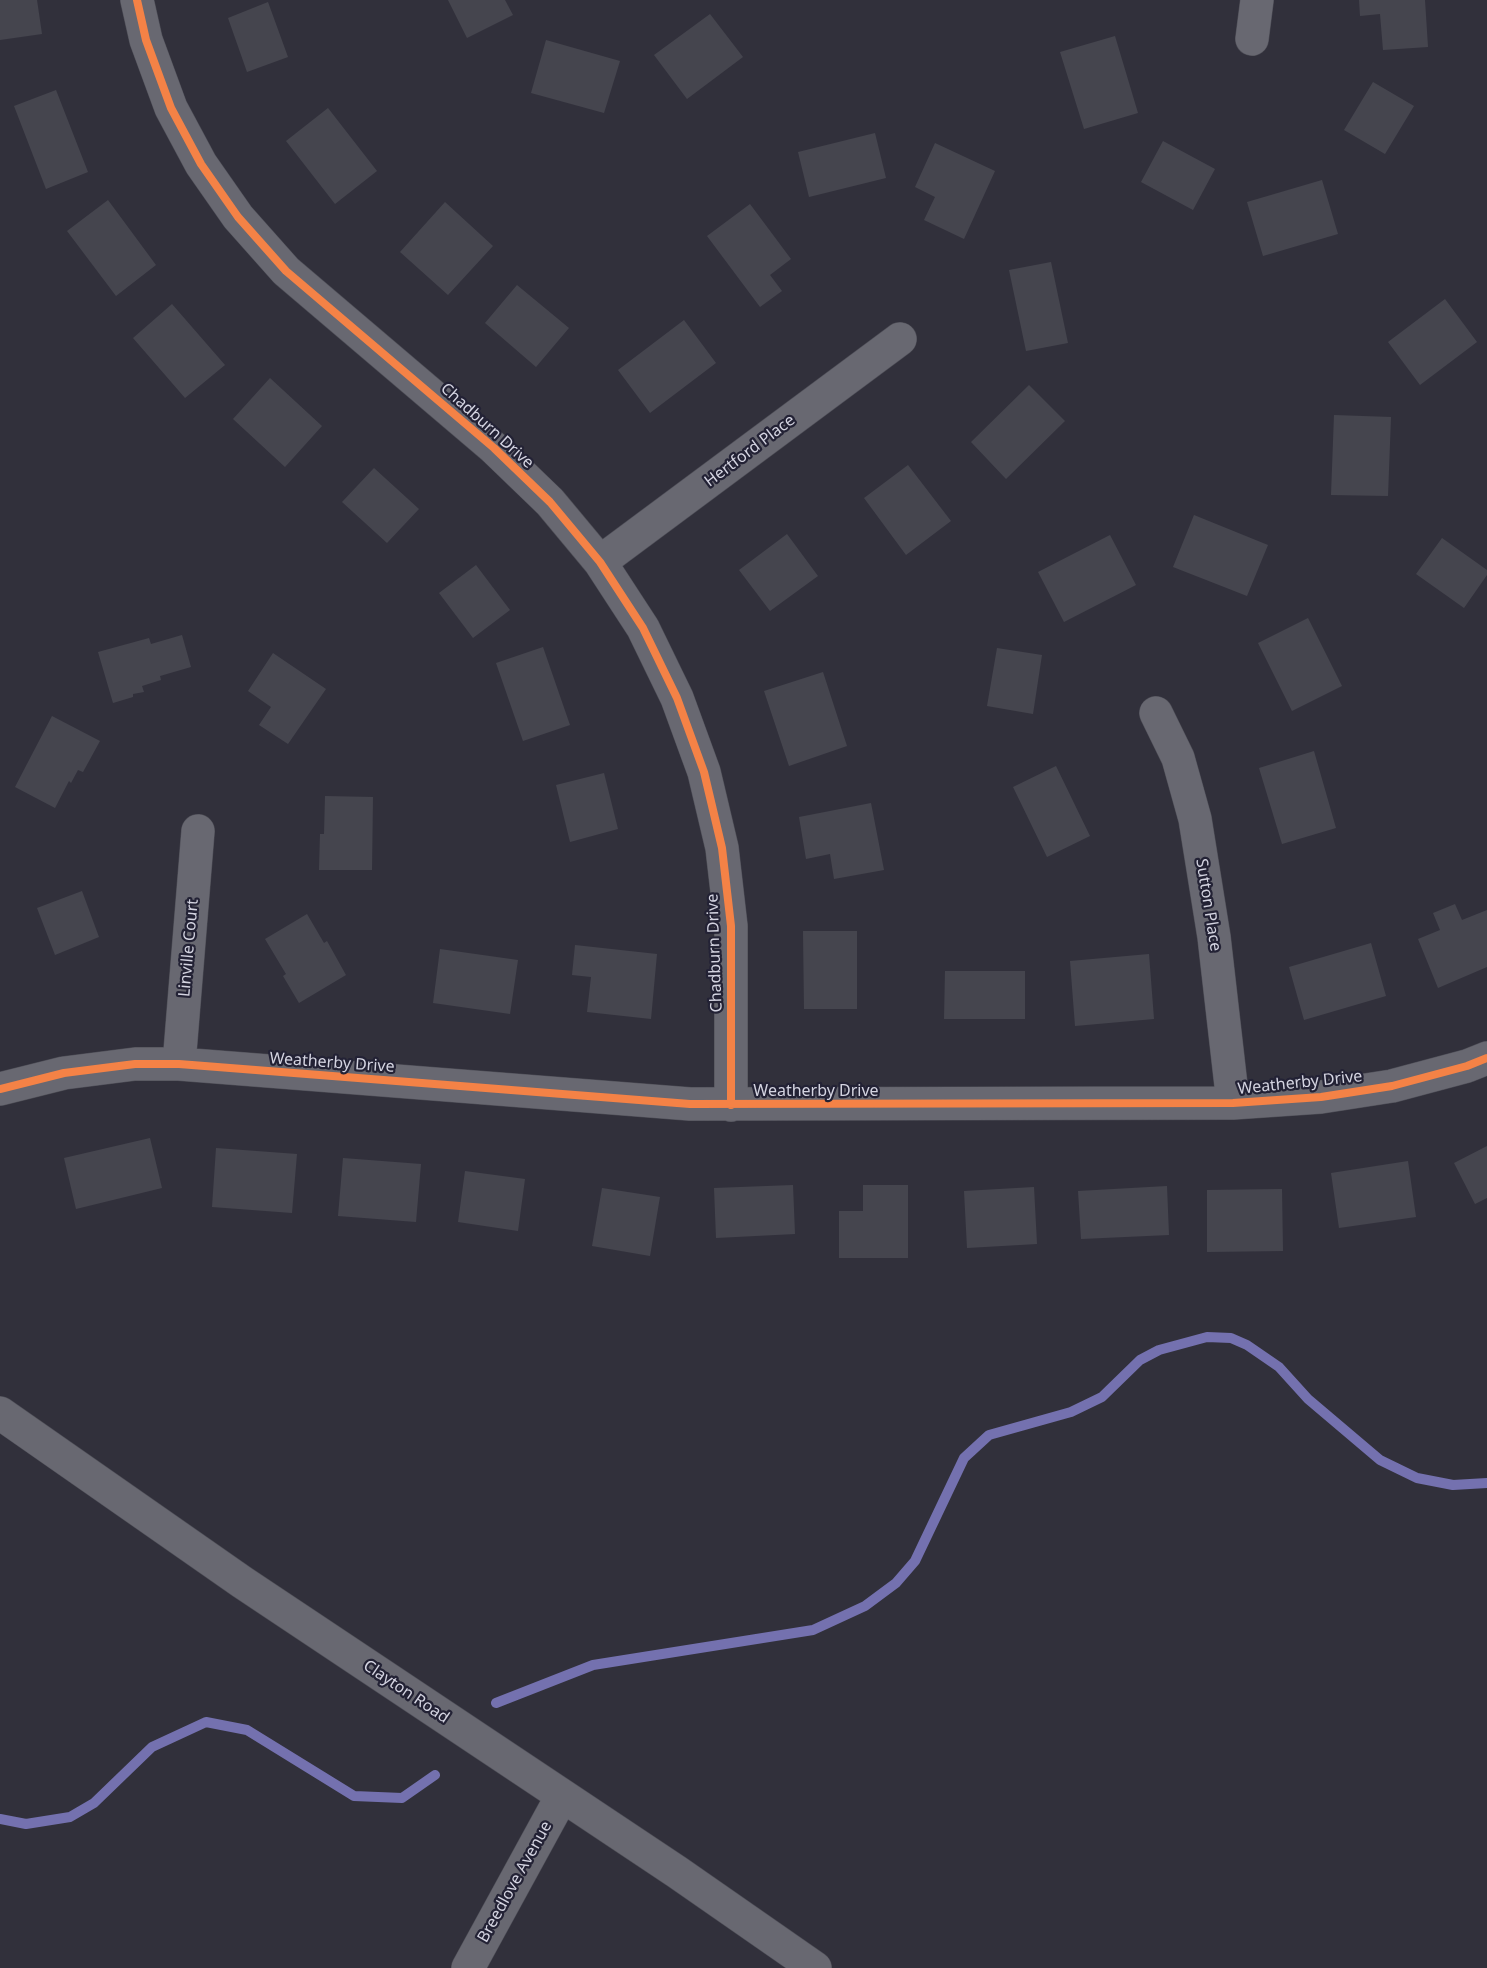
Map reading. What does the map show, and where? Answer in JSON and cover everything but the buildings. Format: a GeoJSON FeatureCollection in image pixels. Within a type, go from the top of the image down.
{"type":"FeatureCollection","features":[{"type":"Feature","properties":{"kind":"street","name":"Chadburn Drive"},"geometry":{"type":"LineString","coordinates":[[137,0],[146,40],[171,108],[201,164],[238,217],[286,271],[494,448],[550,502],[600,562],[643,628],[677,698],[704,772],[722,848],[731,926],[730,1105]]}},
{"type":"Feature","properties":{"kind":"street"},"geometry":{"type":"LineString","coordinates":[[1252,39],[1257,0]]}},
{"type":"Feature","properties":{"kind":"street","name":"Hertford Place"},"geometry":{"type":"LineString","coordinates":[[600,562],[900,339]]}},
{"type":"Feature","properties":{"kind":"street","name":"Sutton Place"},"geometry":{"type":"LineString","coordinates":[[1156,713],[1178,758],[1195,819],[1214,936],[1233,1103]]}},
{"type":"Feature","properties":{"kind":"street","name":"Linville Court"},"geometry":{"type":"LineString","coordinates":[[179,1064],[198,831]]}},
{"type":"Feature","properties":{"kind":"street","name":"Weatherby Drive"},"geometry":{"type":"LineString","coordinates":[[0,1089],[64,1073],[135,1064],[179,1064],[690,1104],[1233,1103],[1321,1096],[1392,1086],[1467,1066],[1487,1058]]}},
{"type":"Feature","properties":{"kind":"street","name":"Clayton Road"},"geometry":{"type":"LineString","coordinates":[[0,1413],[242,1582],[789,1948],[814,1968]]}},
{"type":"Feature","properties":{"kind":"street","name":"Breedlove Avenue"},"geometry":{"type":"LineString","coordinates":[[468,1968],[562,1796]]}},
{"type":"Feature","properties":{"kind":"waterway"},"geometry":{"type":"LineString","coordinates":[[496,1703],[593,1665],[813,1630],[865,1606],[896,1583],[915,1561],[964,1458],[989,1435],[1071,1412],[1102,1397],[1140,1360],[1159,1350],[1207,1337],[1231,1338],[1247,1345],[1279,1367],[1308,1399],[1380,1460],[1417,1478],[1453,1485],[1487,1483]]}},
{"type":"Feature","properties":{"kind":"waterway"},"geometry":{"type":"LineString","coordinates":[[0,1819],[26,1824],[70,1817],[94,1803],[152,1747],[206,1722],[247,1730],[354,1796],[402,1798],[435,1775]]}},
{"type":"Feature","properties":{"kind":"cycle path"},"geometry":{"type":"LineString","coordinates":[[137,0],[146,40],[171,108],[201,164],[238,217],[286,271],[494,448],[550,502],[600,562],[643,628],[677,698],[704,772],[722,848],[731,926],[731,1105]]}},
{"type":"Feature","properties":{"kind":"cycle path"},"geometry":{"type":"LineString","coordinates":[[0,1089],[64,1073],[135,1064],[179,1064],[690,1104],[1233,1103],[1321,1097],[1392,1086],[1467,1066],[1487,1058]]}}]}
